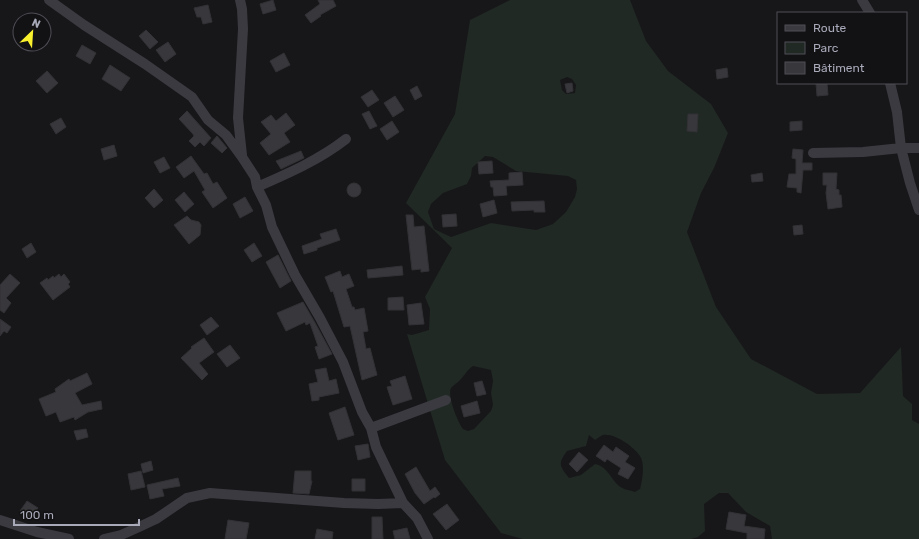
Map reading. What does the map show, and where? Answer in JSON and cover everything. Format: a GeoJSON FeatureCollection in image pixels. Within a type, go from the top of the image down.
{"type":"FeatureCollection","features":[{"type":"Feature","properties":{"kind":"street"},"geometry":{"type":"LineString","coordinates":[[49,0],[192,97],[208,120],[226,135],[242,157],[255,177],[257,186],[266,205],[272,227],[295,275],[343,362],[362,412],[371,428],[376,447],[403,503],[417,518],[428,539]]}},
{"type":"Feature","properties":{"kind":"street"},"geometry":{"type":"LineString","coordinates":[[240,0],[243,29],[238,118],[242,157]]}},
{"type":"Feature","properties":{"kind":"street"},"geometry":{"type":"LineString","coordinates":[[862,0],[869,12]]}},
{"type":"Feature","properties":{"kind":"street"},"geometry":{"type":"LineString","coordinates":[[890,84],[897,112],[901,148],[913,195],[919,210]]}},
{"type":"Feature","properties":{"kind":"street"},"geometry":{"type":"LineString","coordinates":[[257,186],[306,165],[330,151],[346,139]]}},
{"type":"Feature","properties":{"kind":"street"},"geometry":{"type":"LineString","coordinates":[[814,153],[863,152],[901,148],[919,148]]}},
{"type":"Feature","properties":{"kind":"street"},"geometry":{"type":"LineString","coordinates":[[371,428],[446,400]]}},
{"type":"Feature","properties":{"kind":"street"},"geometry":{"type":"LineString","coordinates":[[104,539],[121,535],[139,527],[188,498],[210,493],[344,503],[403,503]]}},
{"type":"Feature","properties":{"kind":"street"},"geometry":{"type":"LineString","coordinates":[[0,520],[37,532],[69,539]]}},
{"type":"Feature","properties":{"kind":"green space"},"geometry":{"type":"Polygon","coordinates":[[[510,0],[630,0],[646,41],[668,71],[711,104],[728,133],[714,168],[701,193],[687,232],[716,307],[751,359],[817,394],[860,393],[901,347],[903,396],[912,404],[912,420],[919,424],[919,539],[772,539],[770,526],[746,512],[728,493],[719,493],[704,504],[705,531],[698,537],[691,539],[523,539],[501,533],[445,460],[407,334],[412,335],[429,330],[430,309],[425,297],[452,248],[406,203],[455,114],[470,20],[510,0]],[[567,77],[560,80],[562,90],[566,94],[575,93],[576,85],[572,79],[567,77]],[[485,156],[472,168],[471,176],[467,184],[443,193],[431,204],[428,212],[434,229],[451,237],[491,223],[536,230],[553,224],[566,212],[575,197],[577,189],[576,180],[568,176],[516,171],[493,157],[485,156]],[[473,366],[451,388],[450,397],[458,421],[463,429],[468,431],[474,429],[491,411],[493,405],[491,393],[493,381],[491,370],[473,366]],[[589,435],[586,446],[567,451],[562,459],[561,464],[563,470],[569,478],[581,475],[595,464],[603,467],[621,487],[635,492],[640,489],[643,474],[642,461],[635,450],[625,442],[608,435],[603,435],[595,440],[589,435]]]}},
{"type":"Feature","properties":{"kind":"building"},"geometry":{"type":"Polygon","coordinates":[[[273,0],[276,10],[263,14],[260,4],[273,0]]]}},
{"type":"Feature","properties":{"kind":"building"},"geometry":{"type":"Polygon","coordinates":[[[318,0],[333,0],[336,6],[320,15],[321,16],[311,23],[305,15],[320,4],[318,0]]]}},
{"type":"Feature","properties":{"kind":"building"},"geometry":{"type":"Polygon","coordinates":[[[208,5],[212,22],[203,24],[201,17],[197,17],[194,8],[208,5]]]}},
{"type":"Feature","properties":{"kind":"building"},"geometry":{"type":"Polygon","coordinates":[[[146,30],[158,42],[150,49],[139,36],[146,30]]]}},
{"type":"Feature","properties":{"kind":"building"},"geometry":{"type":"Polygon","coordinates":[[[168,42],[176,54],[165,62],[156,50],[168,42]]]}},
{"type":"Feature","properties":{"kind":"building"},"geometry":{"type":"Polygon","coordinates":[[[82,45],[96,53],[90,64],[76,56],[82,45]]]}},
{"type":"Feature","properties":{"kind":"building"},"geometry":{"type":"Polygon","coordinates":[[[284,53],[290,65],[276,72],[270,61],[284,53]]]}},
{"type":"Feature","properties":{"kind":"building"},"geometry":{"type":"Polygon","coordinates":[[[110,65],[130,78],[121,91],[102,79],[110,65]]]}},
{"type":"Feature","properties":{"kind":"building"},"geometry":{"type":"Polygon","coordinates":[[[727,68],[728,77],[717,79],[716,70],[727,68]]]}},
{"type":"Feature","properties":{"kind":"building"},"geometry":{"type":"Polygon","coordinates":[[[47,71],[58,83],[47,93],[36,81],[47,71]]]}},
{"type":"Feature","properties":{"kind":"building"},"geometry":{"type":"Polygon","coordinates":[[[572,83],[573,91],[567,93],[565,84],[572,83]]]}},
{"type":"Feature","properties":{"kind":"building"},"geometry":{"type":"Polygon","coordinates":[[[816,84],[827,84],[828,95],[817,96],[816,84]]]}},
{"type":"Feature","properties":{"kind":"building"},"geometry":{"type":"Polygon","coordinates":[[[417,86],[422,96],[415,100],[410,90],[417,86]]]}},
{"type":"Feature","properties":{"kind":"building"},"geometry":{"type":"Polygon","coordinates":[[[372,90],[379,100],[368,107],[361,97],[372,90]]]}},
{"type":"Feature","properties":{"kind":"building"},"geometry":{"type":"Polygon","coordinates":[[[395,96],[404,110],[393,117],[384,103],[395,96]]]}},
{"type":"Feature","properties":{"kind":"building"},"geometry":{"type":"Polygon","coordinates":[[[187,111],[211,138],[204,146],[200,142],[195,147],[189,141],[194,136],[179,119],[187,111]]]}},
{"type":"Feature","properties":{"kind":"building"},"geometry":{"type":"Polygon","coordinates":[[[369,111],[377,126],[370,129],[362,114],[369,111]]]}},
{"type":"Feature","properties":{"kind":"building"},"geometry":{"type":"Polygon","coordinates":[[[286,113],[295,125],[284,133],[290,142],[269,155],[260,143],[271,134],[261,122],[271,115],[276,121],[286,113]]]}},
{"type":"Feature","properties":{"kind":"building"},"geometry":{"type":"Polygon","coordinates":[[[688,114],[698,114],[697,132],[687,131],[688,114]]]}},
{"type":"Feature","properties":{"kind":"building"},"geometry":{"type":"Polygon","coordinates":[[[61,118],[66,127],[56,134],[50,124],[61,118]]]}},
{"type":"Feature","properties":{"kind":"building"},"geometry":{"type":"Polygon","coordinates":[[[392,121],[399,132],[387,140],[380,129],[392,121]]]}},
{"type":"Feature","properties":{"kind":"building"},"geometry":{"type":"Polygon","coordinates":[[[802,121],[802,130],[790,131],[790,122],[802,121]]]}},
{"type":"Feature","properties":{"kind":"building"},"geometry":{"type":"Polygon","coordinates":[[[217,136],[227,148],[222,153],[211,143],[217,136]]]}},
{"type":"Feature","properties":{"kind":"building"},"geometry":{"type":"Polygon","coordinates":[[[114,145],[117,156],[104,160],[101,149],[114,145]]]}},
{"type":"Feature","properties":{"kind":"building"},"geometry":{"type":"Polygon","coordinates":[[[793,149],[803,150],[802,163],[812,163],[812,170],[803,170],[801,193],[797,192],[797,188],[787,187],[789,174],[796,174],[796,159],[792,158],[793,149]]]}},
{"type":"Feature","properties":{"kind":"building"},"geometry":{"type":"Polygon","coordinates":[[[301,151],[304,158],[281,169],[276,161],[301,151]]]}},
{"type":"Feature","properties":{"kind":"building"},"geometry":{"type":"Polygon","coordinates":[[[191,156],[204,174],[207,173],[213,184],[217,182],[227,198],[213,208],[202,192],[205,190],[194,171],[184,178],[176,167],[191,156]]]}},
{"type":"Feature","properties":{"kind":"building"},"geometry":{"type":"Polygon","coordinates":[[[164,157],[170,168],[160,173],[154,162],[164,157]]]}},
{"type":"Feature","properties":{"kind":"building"},"geometry":{"type":"Polygon","coordinates":[[[492,161],[493,173],[479,174],[478,162],[492,161]]]}},
{"type":"Feature","properties":{"kind":"building"},"geometry":{"type":"Polygon","coordinates":[[[522,172],[523,185],[506,186],[507,195],[494,196],[493,187],[491,187],[490,181],[509,180],[509,173],[522,172]]]}},
{"type":"Feature","properties":{"kind":"building"},"geometry":{"type":"Polygon","coordinates":[[[762,173],[763,181],[752,182],[751,175],[762,173]]]}},
{"type":"Feature","properties":{"kind":"building"},"geometry":{"type":"Polygon","coordinates":[[[823,173],[837,173],[836,189],[839,190],[839,195],[841,195],[842,207],[828,209],[826,193],[827,185],[823,185],[823,173]]]}},
{"type":"Feature","properties":{"kind":"building"},"geometry":{"type":"Polygon","coordinates":[[[351,183],[357,183],[361,187],[361,193],[357,197],[351,197],[347,193],[347,187],[351,183]]]}},
{"type":"Feature","properties":{"kind":"building"},"geometry":{"type":"Polygon","coordinates":[[[154,189],[163,200],[154,208],[145,198],[154,189]]]}},
{"type":"Feature","properties":{"kind":"building"},"geometry":{"type":"Polygon","coordinates":[[[184,192],[194,204],[185,212],[175,200],[184,192]]]}},
{"type":"Feature","properties":{"kind":"building"},"geometry":{"type":"Polygon","coordinates":[[[245,197],[253,211],[240,218],[233,204],[245,197]]]}},
{"type":"Feature","properties":{"kind":"building"},"geometry":{"type":"Polygon","coordinates":[[[494,200],[497,213],[483,217],[480,204],[494,200]]]}},
{"type":"Feature","properties":{"kind":"building"},"geometry":{"type":"Polygon","coordinates":[[[544,201],[545,212],[534,212],[534,210],[512,211],[511,202],[544,201]]]}},
{"type":"Feature","properties":{"kind":"building"},"geometry":{"type":"Polygon","coordinates":[[[456,214],[457,226],[443,227],[442,215],[456,214]]]}},
{"type":"Feature","properties":{"kind":"building"},"geometry":{"type":"Polygon","coordinates":[[[406,215],[413,215],[414,227],[424,226],[429,271],[421,272],[421,269],[412,270],[406,215]]]}},
{"type":"Feature","properties":{"kind":"building"},"geometry":{"type":"Polygon","coordinates":[[[187,216],[191,220],[199,222],[201,225],[200,235],[189,244],[174,225],[187,216]]]}},
{"type":"Feature","properties":{"kind":"building"},"geometry":{"type":"Polygon","coordinates":[[[802,225],[803,234],[794,235],[793,226],[802,225]]]}},
{"type":"Feature","properties":{"kind":"building"},"geometry":{"type":"Polygon","coordinates":[[[336,229],[340,240],[304,254],[302,246],[322,239],[320,234],[336,229]]]}},
{"type":"Feature","properties":{"kind":"building"},"geometry":{"type":"Polygon","coordinates":[[[31,243],[36,252],[27,258],[22,249],[31,243]]]}},
{"type":"Feature","properties":{"kind":"building"},"geometry":{"type":"Polygon","coordinates":[[[254,243],[262,256],[252,262],[244,250],[254,243]]]}},
{"type":"Feature","properties":{"kind":"building"},"geometry":{"type":"Polygon","coordinates":[[[278,255],[291,281],[280,288],[266,262],[278,255]]]}},
{"type":"Feature","properties":{"kind":"building"},"geometry":{"type":"Polygon","coordinates":[[[402,266],[403,275],[368,278],[367,270],[402,266]]]}},
{"type":"Feature","properties":{"kind":"building"},"geometry":{"type":"Polygon","coordinates":[[[340,271],[342,277],[349,274],[354,286],[346,289],[352,307],[354,307],[355,310],[364,308],[368,331],[363,332],[366,349],[370,348],[377,375],[362,380],[350,326],[344,327],[333,291],[331,292],[325,277],[340,271]]]}},
{"type":"Feature","properties":{"kind":"building"},"geometry":{"type":"Polygon","coordinates":[[[10,274],[20,283],[6,298],[11,303],[4,313],[0,310],[0,285],[10,274]]]}},
{"type":"Feature","properties":{"kind":"building"},"geometry":{"type":"Polygon","coordinates":[[[59,274],[61,277],[64,274],[70,282],[68,284],[70,287],[53,300],[40,283],[47,278],[48,280],[53,276],[54,278],[59,274]]]}},
{"type":"Feature","properties":{"kind":"building"},"geometry":{"type":"Polygon","coordinates":[[[403,297],[404,310],[388,310],[388,298],[403,297]]]}},
{"type":"Feature","properties":{"kind":"building"},"geometry":{"type":"Polygon","coordinates":[[[303,302],[332,354],[319,359],[315,347],[318,346],[310,323],[306,325],[305,322],[286,331],[277,313],[303,302]]]}},
{"type":"Feature","properties":{"kind":"building"},"geometry":{"type":"Polygon","coordinates":[[[421,303],[424,324],[409,325],[407,305],[421,303]]]}},
{"type":"Feature","properties":{"kind":"building"},"geometry":{"type":"Polygon","coordinates":[[[211,317],[219,326],[207,335],[200,325],[211,317]]]}},
{"type":"Feature","properties":{"kind":"building"},"geometry":{"type":"Polygon","coordinates":[[[0,319],[11,327],[7,333],[4,331],[0,336],[0,319]]]}},
{"type":"Feature","properties":{"kind":"building"},"geometry":{"type":"Polygon","coordinates":[[[204,338],[214,352],[199,363],[208,374],[202,380],[181,358],[192,348],[191,347],[204,338]]]}},
{"type":"Feature","properties":{"kind":"building"},"geometry":{"type":"Polygon","coordinates":[[[230,345],[240,358],[227,367],[217,354],[230,345]]]}},
{"type":"Feature","properties":{"kind":"building"},"geometry":{"type":"Polygon","coordinates":[[[326,368],[329,381],[336,379],[339,393],[319,397],[319,400],[312,401],[309,384],[318,382],[315,370],[326,368]]]}},
{"type":"Feature","properties":{"kind":"building"},"geometry":{"type":"Polygon","coordinates":[[[87,373],[92,384],[75,393],[82,405],[101,401],[102,409],[88,412],[75,420],[74,417],[60,422],[56,412],[46,416],[39,399],[56,392],[55,389],[69,379],[70,381],[87,373]]]}},
{"type":"Feature","properties":{"kind":"building"},"geometry":{"type":"Polygon","coordinates":[[[405,376],[412,399],[393,405],[387,387],[392,386],[390,381],[405,376]]]}},
{"type":"Feature","properties":{"kind":"building"},"geometry":{"type":"Polygon","coordinates":[[[482,381],[486,394],[477,396],[474,383],[482,381]]]}},
{"type":"Feature","properties":{"kind":"building"},"geometry":{"type":"Polygon","coordinates":[[[477,401],[480,413],[464,417],[461,406],[477,401]]]}},
{"type":"Feature","properties":{"kind":"building"},"geometry":{"type":"Polygon","coordinates":[[[345,407],[354,435],[338,440],[329,413],[345,407]]]}},
{"type":"Feature","properties":{"kind":"building"},"geometry":{"type":"Polygon","coordinates":[[[86,429],[88,437],[77,440],[74,431],[86,429]]]}},
{"type":"Feature","properties":{"kind":"building"},"geometry":{"type":"Polygon","coordinates":[[[368,444],[370,457],[358,460],[355,446],[368,444]]]}},
{"type":"Feature","properties":{"kind":"building"},"geometry":{"type":"Polygon","coordinates":[[[604,445],[613,452],[616,447],[629,456],[625,462],[635,468],[628,479],[618,474],[621,468],[607,459],[605,462],[596,456],[604,445]]]}},
{"type":"Feature","properties":{"kind":"building"},"geometry":{"type":"Polygon","coordinates":[[[579,452],[588,460],[577,472],[569,464],[579,452]]]}},
{"type":"Feature","properties":{"kind":"building"},"geometry":{"type":"Polygon","coordinates":[[[151,461],[153,470],[143,473],[141,464],[151,461]]]}},
{"type":"Feature","properties":{"kind":"building"},"geometry":{"type":"Polygon","coordinates":[[[416,467],[430,491],[435,487],[440,494],[424,504],[415,493],[405,474],[416,467]]]}},
{"type":"Feature","properties":{"kind":"building"},"geometry":{"type":"Polygon","coordinates":[[[141,471],[145,487],[131,490],[128,474],[141,471]]]}},
{"type":"Feature","properties":{"kind":"building"},"geometry":{"type":"Polygon","coordinates":[[[295,471],[311,471],[312,481],[309,494],[293,493],[295,471]]]}},
{"type":"Feature","properties":{"kind":"building"},"geometry":{"type":"Polygon","coordinates":[[[178,478],[180,486],[162,489],[164,496],[150,499],[147,485],[178,478]]]}},
{"type":"Feature","properties":{"kind":"building"},"geometry":{"type":"Polygon","coordinates":[[[352,479],[365,479],[365,491],[352,491],[352,479]]]}},
{"type":"Feature","properties":{"kind":"building"},"geometry":{"type":"Polygon","coordinates":[[[27,501],[38,508],[31,518],[20,511],[27,501]]]}},
{"type":"Feature","properties":{"kind":"building"},"geometry":{"type":"Polygon","coordinates":[[[447,504],[459,520],[446,530],[433,514],[447,504]]]}},
{"type":"Feature","properties":{"kind":"building"},"geometry":{"type":"Polygon","coordinates":[[[729,512],[746,515],[744,526],[765,529],[764,539],[747,539],[747,533],[726,529],[729,512]]]}},
{"type":"Feature","properties":{"kind":"building"},"geometry":{"type":"Polygon","coordinates":[[[372,517],[382,517],[383,539],[372,539],[372,517]]]}},
{"type":"Feature","properties":{"kind":"building"},"geometry":{"type":"Polygon","coordinates":[[[228,520],[249,523],[246,539],[225,539],[228,520]]]}},
{"type":"Feature","properties":{"kind":"building"},"geometry":{"type":"Polygon","coordinates":[[[407,528],[410,539],[395,539],[393,531],[407,528]]]}},
{"type":"Feature","properties":{"kind":"building"},"geometry":{"type":"Polygon","coordinates":[[[317,529],[333,532],[332,539],[315,539],[317,529]]]}}]}
